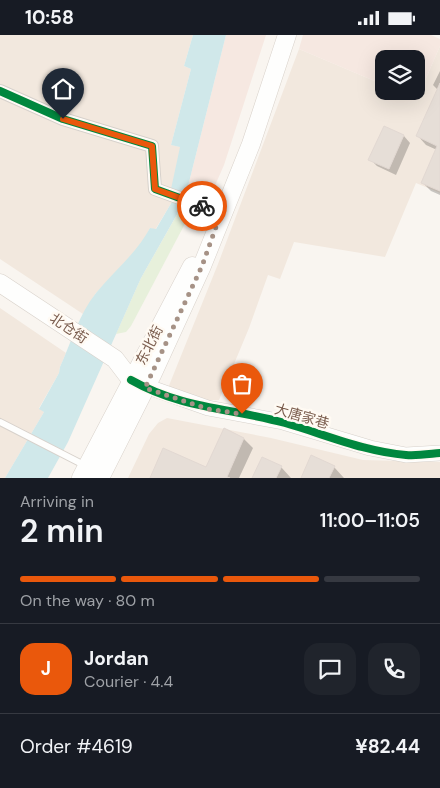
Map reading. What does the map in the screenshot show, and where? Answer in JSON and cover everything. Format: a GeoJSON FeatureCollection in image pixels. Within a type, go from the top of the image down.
{"type":"FeatureCollection","features":[{"type":"Feature","properties":{"kind":"main road","name":"东北街"},"geometry":{"type":"LineString","coordinates":[[89,474],[138,384],[221,213],[251,144],[288,35]]}},
{"type":"Feature","properties":{"kind":"main road","name":"北仓街"},"geometry":{"type":"LineString","coordinates":[[0,283],[115,359],[138,384]]}},
{"type":"Feature","properties":{"kind":"street"},"geometry":{"type":"LineString","coordinates":[[0,91],[63,119],[152,146],[155,189],[221,213]]}},
{"type":"Feature","properties":{"kind":"street","name":"大唐家巷"},"geometry":{"type":"LineString","coordinates":[[138,384],[208,409],[283,422],[334,439],[379,450],[406,455],[440,453]]}},
{"type":"Feature","properties":{"kind":"lane"},"geometry":{"type":"LineString","coordinates":[[0,422],[67,458],[89,474]]}},
{"type":"Feature","properties":{"kind":"shaded area"},"geometry":{"type":"Polygon","coordinates":[[[0,35],[193,35],[184,66],[191,69],[171,145],[181,147],[173,200],[155,230],[150,228],[141,246],[96,293],[83,314],[0,259],[0,95],[158,146],[38,103],[0,85],[0,35]]]}},
{"type":"Feature","properties":{"kind":"shaded area"},"geometry":{"type":"Polygon","coordinates":[[[226,35],[266,35],[224,165],[206,206],[186,194],[226,35]]]}},
{"type":"Feature","properties":{"kind":"shaded area"},"geometry":{"type":"Polygon","coordinates":[[[303,35],[431,35],[440,39],[440,46],[425,81],[425,50],[375,50],[375,81],[299,49],[303,35]]]}},
{"type":"Feature","properties":{"kind":"shaded area"},"geometry":{"type":"Polygon","coordinates":[[[440,46],[440,193],[416,183],[385,257],[294,242],[280,279],[268,275],[249,328],[219,400],[196,400],[168,388],[218,264],[299,49],[375,81],[375,100],[425,100],[425,81],[440,46]]]}},
{"type":"Feature","properties":{"kind":"shaded area"},"geometry":{"type":"Polygon","coordinates":[[[0,308],[66,353],[59,373],[39,408],[44,412],[5,478],[0,478],[0,308]]]}},
{"type":"Feature","properties":{"kind":"shaded area"},"geometry":{"type":"Polygon","coordinates":[[[167,418],[271,438],[363,460],[440,462],[440,478],[128,478],[149,434],[158,423],[167,418]]]}},
{"type":"Feature","properties":{"kind":"green space"},"geometry":{"type":"Polygon","coordinates":[[[183,204],[190,209],[188,218],[131,326],[126,332],[116,334],[141,278],[183,204]]]}},
{"type":"Feature","properties":{"kind":"water"},"geometry":{"type":"Polygon","coordinates":[[[193,35],[226,35],[184,202],[141,278],[68,442],[48,478],[5,478],[44,412],[39,409],[59,373],[76,329],[90,301],[132,254],[150,228],[156,229],[173,200],[171,189],[180,147],[171,145],[191,69],[184,66],[193,35]]]}},
{"type":"Feature","properties":{"kind":"building"},"geometry":{"type":"Polygon","coordinates":[[[440,83],[440,191],[421,183],[437,146],[416,136],[440,83]]]}},
{"type":"Feature","properties":{"kind":"building"},"geometry":{"type":"Polygon","coordinates":[[[384,126],[404,135],[389,169],[368,160],[384,126]]]}},
{"type":"Feature","properties":{"kind":"building"},"geometry":{"type":"Polygon","coordinates":[[[224,428],[244,438],[227,477],[230,478],[150,478],[163,448],[206,467],[224,428]]]}},
{"type":"Feature","properties":{"kind":"building"},"geometry":{"type":"Polygon","coordinates":[[[311,455],[335,466],[329,478],[301,478],[311,455]]]}},
{"type":"Feature","properties":{"kind":"building"},"geometry":{"type":"Polygon","coordinates":[[[262,457],[282,466],[276,478],[252,478],[262,457]]]}},
{"type":"Feature","properties":{"kind":"cycle path"},"geometry":{"type":"LineString","coordinates":[[0,91],[63,119],[152,146],[155,189],[221,213]]}},
{"type":"Feature","properties":{"kind":"cycle path"},"geometry":{"type":"LineString","coordinates":[[131,380],[169,397],[285,423],[375,450],[410,455],[440,453]]}},
{"type":"Feature","properties":{"kind":"way so far"},"geometry":{"type":"LineString","coordinates":[[202,206],[221,213],[212,242],[145,388],[208,409],[242,414]]}},
{"type":"Feature","properties":{"kind":"route"},"geometry":{"type":"LineString","coordinates":[[63,119],[152,146],[155,189],[202,206]]}}]}
